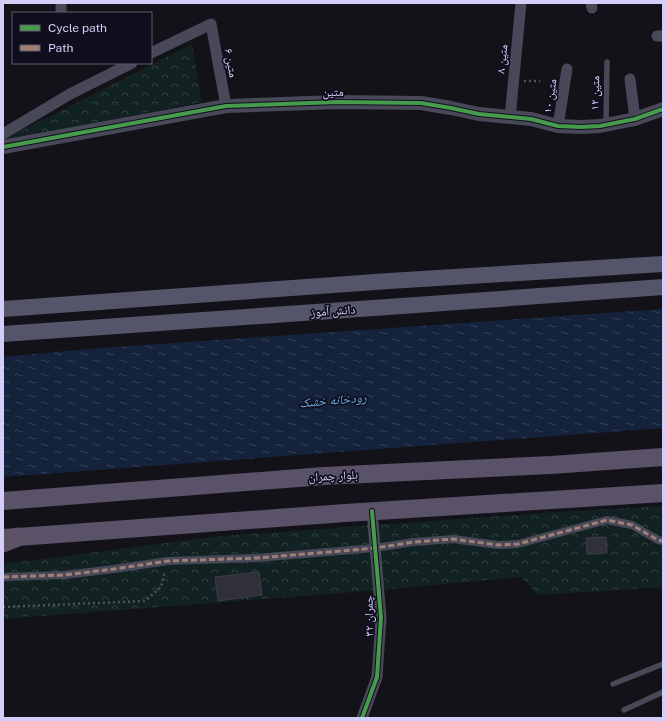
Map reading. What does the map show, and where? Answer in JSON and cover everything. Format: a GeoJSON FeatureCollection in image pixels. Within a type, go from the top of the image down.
{"type":"FeatureCollection","features":[{"type":"Feature","properties":{"kind":"main road"},"geometry":{"type":"LineString","coordinates":[[3,309],[389,281],[663,264]]}},
{"type":"Feature","properties":{"kind":"main road","name":"دانش آموز"},"geometry":{"type":"LineString","coordinates":[[3,334],[663,286]]}},
{"type":"Feature","properties":{"kind":"main road","name":"بلوار چمران"},"geometry":{"type":"LineString","coordinates":[[3,501],[324,476],[552,465],[663,456]]}},
{"type":"Feature","properties":{"kind":"main road"},"geometry":{"type":"LineString","coordinates":[[8,539],[372,511],[663,493]]}},
{"type":"Feature","properties":{"kind":"street","name":"۸ متین"},"geometry":{"type":"LineString","coordinates":[[510,118],[521,3]]}},
{"type":"Feature","properties":{"kind":"street","name":"۶ متین"},"geometry":{"type":"LineString","coordinates":[[152,54],[211,24],[226,106]]}},
{"type":"Feature","properties":{"kind":"street"},"geometry":{"type":"LineString","coordinates":[[3,134],[70,94],[130,64]]}},
{"type":"Feature","properties":{"kind":"street","name":"۱۰ متین"},"geometry":{"type":"LineString","coordinates":[[558,126],[567,69]]}},
{"type":"Feature","properties":{"kind":"street"},"geometry":{"type":"LineString","coordinates":[[630,79],[635,118]]}},
{"type":"Feature","properties":{"kind":"street","name":"متین"},"geometry":{"type":"LineString","coordinates":[[3,147],[226,106],[338,102],[421,103],[479,114],[531,119],[558,126],[581,127],[635,118],[663,109]]}},
{"type":"Feature","properties":{"kind":"street","name":"۳۲ چمران"},"geometry":{"type":"LineString","coordinates":[[362,718],[377,677],[381,618],[372,511]]}},
{"type":"Feature","properties":{"kind":"street"},"geometry":{"type":"LineString","coordinates":[[3,577],[71,574],[168,561],[257,558],[375,548],[414,542],[453,539],[498,545],[518,544],[607,520],[632,526],[658,540],[663,541]]}},
{"type":"Feature","properties":{"kind":"lane","name":"۱۲ متین"},"geometry":{"type":"LineString","coordinates":[[606,124],[607,62]]}},
{"type":"Feature","properties":{"kind":"lane"},"geometry":{"type":"LineString","coordinates":[[614,684],[663,664]]}},
{"type":"Feature","properties":{"kind":"lane"},"geometry":{"type":"LineString","coordinates":[[624,710],[663,692]]}},
{"type":"Feature","properties":{"kind":"path"},"geometry":{"type":"LineString","coordinates":[[3,607],[145,601],[161,587],[168,561]]}},
{"type":"Feature","properties":{"kind":"green space"},"geometry":{"type":"Polygon","coordinates":[[[192,44],[202,102],[3,141],[3,140],[192,44]]]}},
{"type":"Feature","properties":{"kind":"green space"},"geometry":{"type":"Polygon","coordinates":[[[663,506],[663,587],[538,595],[521,577],[355,592],[3,619],[3,564],[221,536],[663,506]]]}},
{"type":"Feature","properties":{"kind":"water","name":"رودخانه خشک"},"geometry":{"type":"Polygon","coordinates":[[[663,309],[663,428],[3,477],[3,357],[87,349],[663,309]]]}},
{"type":"Feature","properties":{"kind":"building"},"geometry":{"type":"Polygon","coordinates":[[[606,537],[607,553],[587,554],[586,538],[606,537]]]}},
{"type":"Feature","properties":{"kind":"building"},"geometry":{"type":"Polygon","coordinates":[[[259,572],[262,595],[218,601],[215,577],[259,572]]]}},
{"type":"Feature","properties":{"kind":"marked path"},"geometry":{"type":"LineString","coordinates":[[3,577],[64,575],[168,561],[257,558],[375,548],[414,542],[453,539],[498,545],[518,544],[607,520],[632,525],[658,540],[663,541]]}},
{"type":"Feature","properties":{"kind":"cycle path"},"geometry":{"type":"LineString","coordinates":[[3,147],[226,106],[338,102],[421,103],[479,114],[531,119],[558,126],[581,127],[600,126],[635,119],[663,109]]}},
{"type":"Feature","properties":{"kind":"cycle path"},"geometry":{"type":"LineString","coordinates":[[362,718],[377,677],[381,618],[372,511]]}}]}
